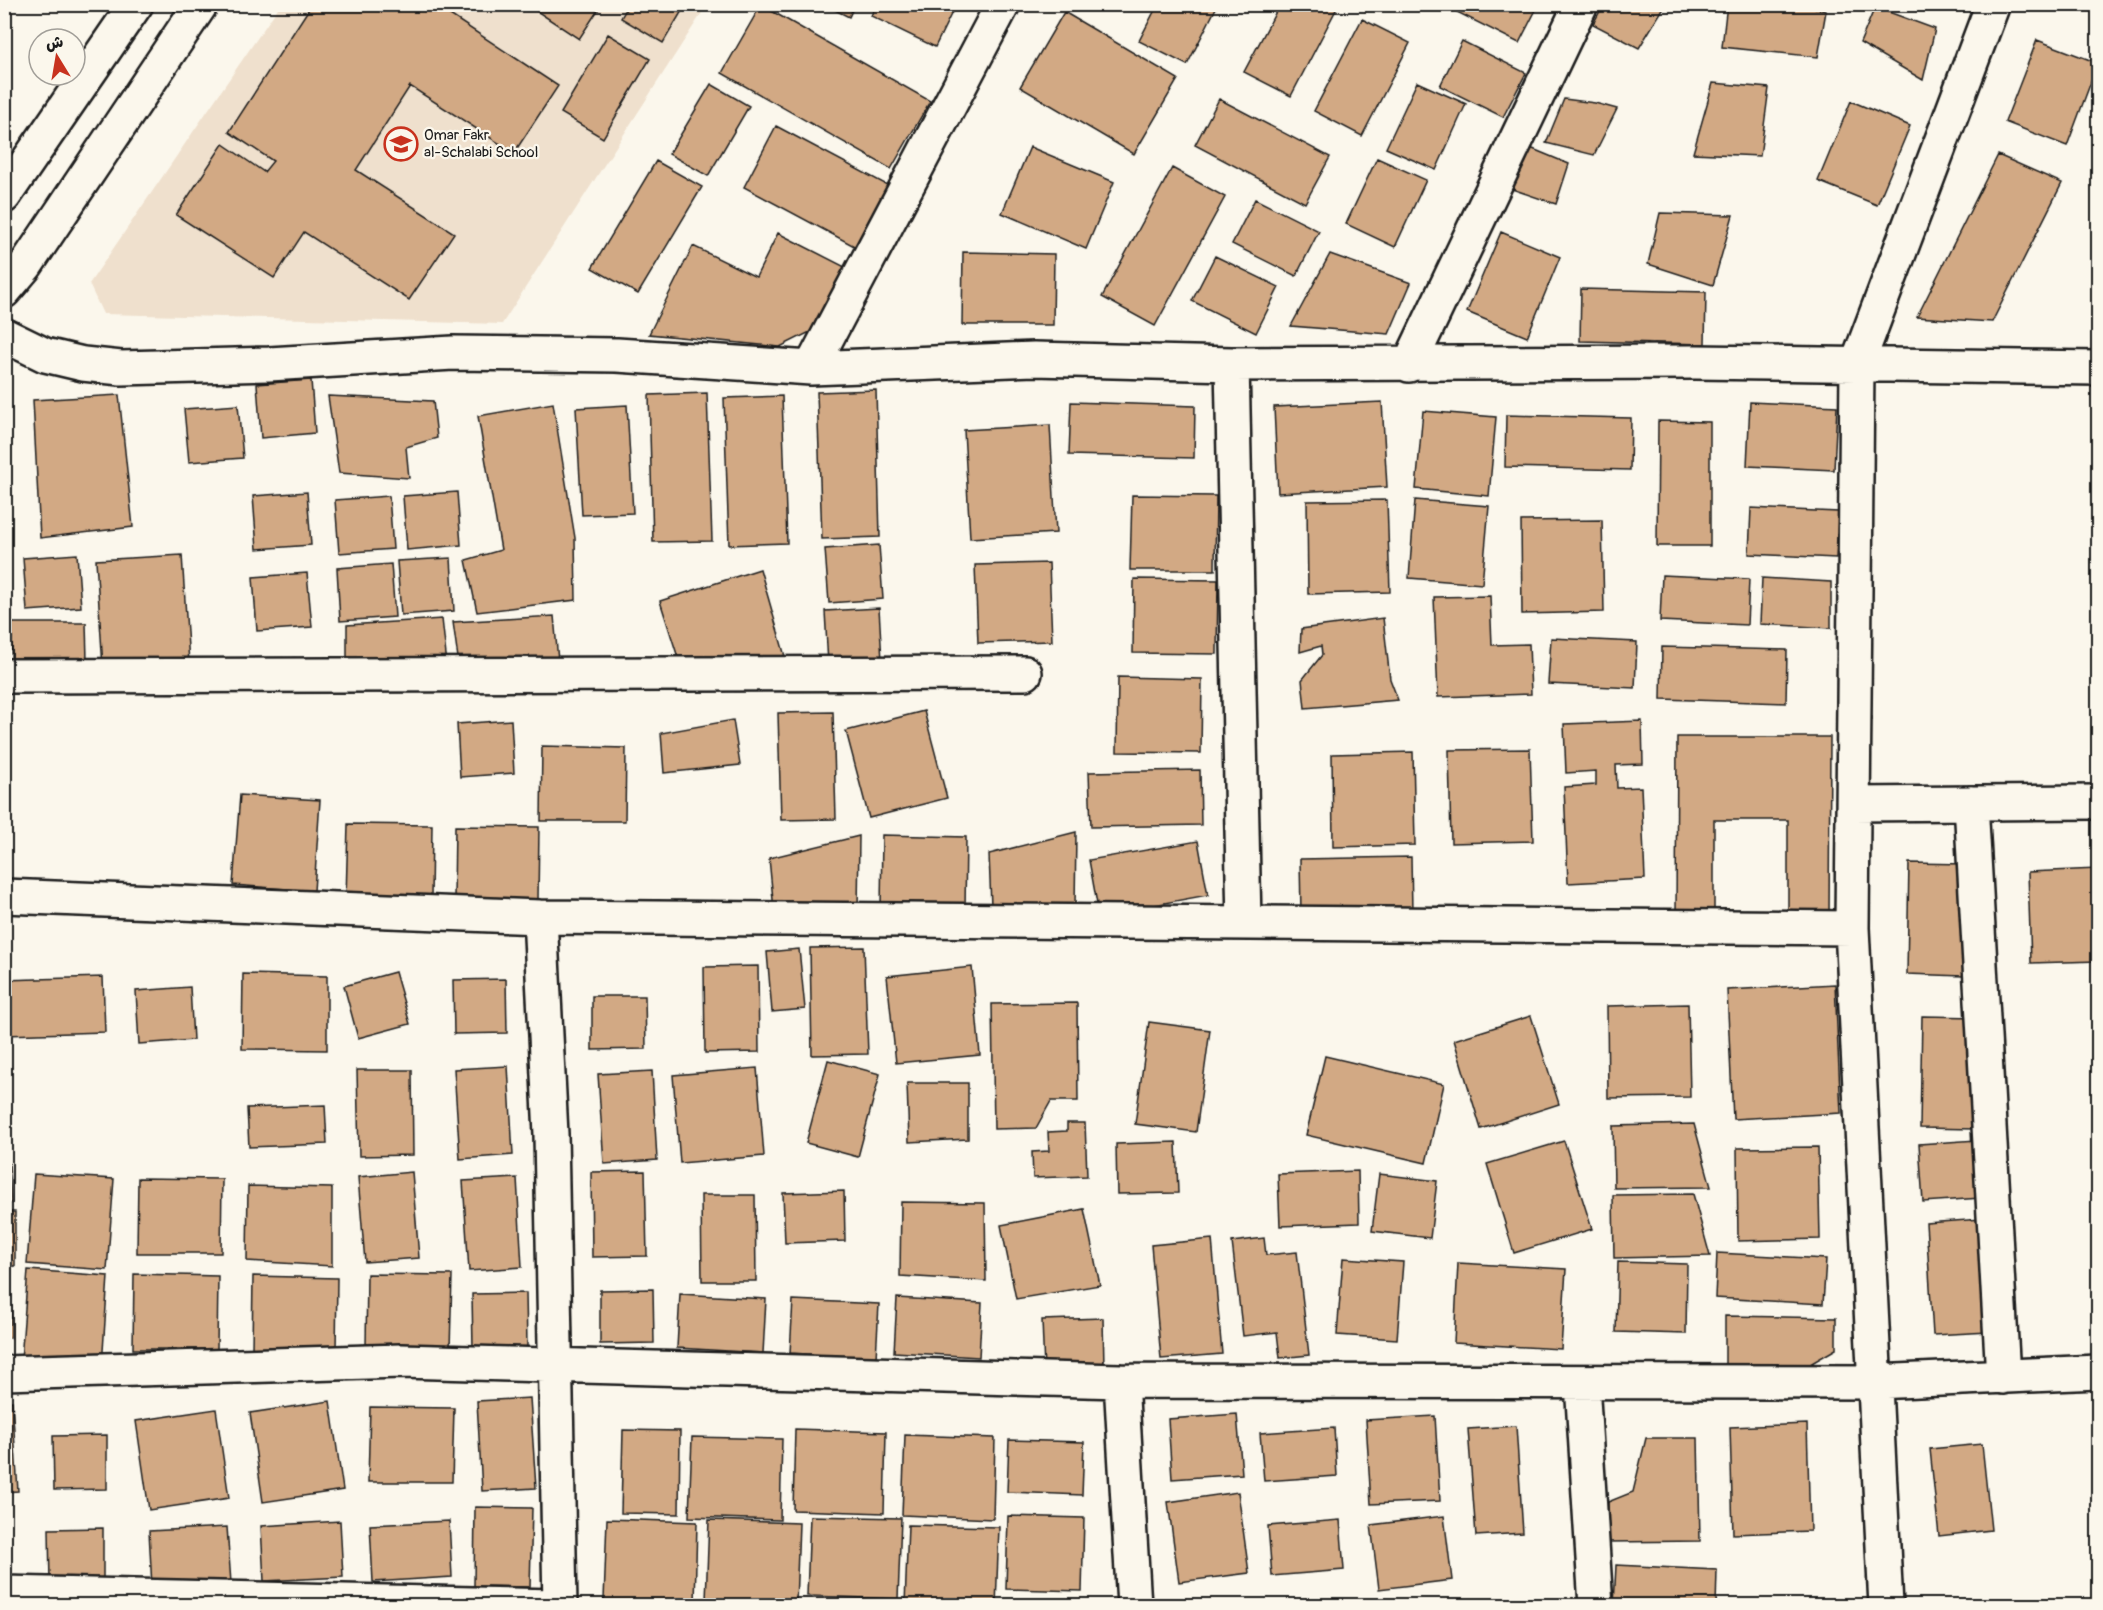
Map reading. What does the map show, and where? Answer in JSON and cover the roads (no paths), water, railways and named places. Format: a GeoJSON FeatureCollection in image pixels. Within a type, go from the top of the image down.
{"type":"FeatureCollection","features":[{"type":"Feature","properties":{"kind":"street"},"geometry":{"type":"LineString","coordinates":[[5,192],[136,4]]}},
{"type":"Feature","properties":{"kind":"street"},"geometry":{"type":"LineString","coordinates":[[4,291],[26,265],[201,4]]}},
{"type":"Feature","properties":{"kind":"street"},"geometry":{"type":"LineString","coordinates":[[811,368],[1003,4]]}},
{"type":"Feature","properties":{"kind":"street"},"geometry":{"type":"LineString","coordinates":[[1409,365],[1581,4]]}},
{"type":"Feature","properties":{"kind":"street"},"geometry":{"type":"LineString","coordinates":[[1886,1605],[1852,928],[1857,365],[1993,4]]}},
{"type":"Feature","properties":{"kind":"street"},"geometry":{"type":"LineString","coordinates":[[4,335],[45,355],[83,364],[121,368],[269,364],[453,353],[617,355],[811,368],[1034,360],[1409,365],[1695,362],[2098,368]]}},
{"type":"Feature","properties":{"kind":"street"},"geometry":{"type":"LineString","coordinates":[[1232,364],[1244,923]]}},
{"type":"Feature","properties":{"kind":"street"},"geometry":{"type":"LineString","coordinates":[[4,676],[1025,673]]}},
{"type":"Feature","properties":{"kind":"street"},"geometry":{"type":"LineString","coordinates":[[1854,804],[2098,802]]}},
{"type":"Feature","properties":{"kind":"street"},"geometry":{"type":"LineString","coordinates":[[1971,803],[2002,1377]]}},
{"type":"Feature","properties":{"kind":"street"},"geometry":{"type":"LineString","coordinates":[[4,896],[540,917],[1852,928]]}},
{"type":"Feature","properties":{"kind":"street"},"geometry":{"type":"LineString","coordinates":[[540,917],[551,1134],[560,1605]]}},
{"type":"Feature","properties":{"kind":"street"},"geometry":{"type":"LineString","coordinates":[[4,1373],[401,1361],[1121,1381],[1875,1382],[2098,1372]]}},
{"type":"Feature","properties":{"kind":"street"},"geometry":{"type":"LineString","coordinates":[[1121,1381],[1134,1605]]}},
{"type":"Feature","properties":{"kind":"street"},"geometry":{"type":"LineString","coordinates":[[1582,1383],[1596,1605]]}},
{"type":"Feature","properties":{"kind":"street"},"geometry":{"type":"LineString","coordinates":[[4,1593],[555,1605]]}},
{"type":"Feature","properties":{"kind":"place","name":"Omar Fakr al-Schalabi School"},"geometry":{"type":"Point","coordinates":[401,144]}}]}
